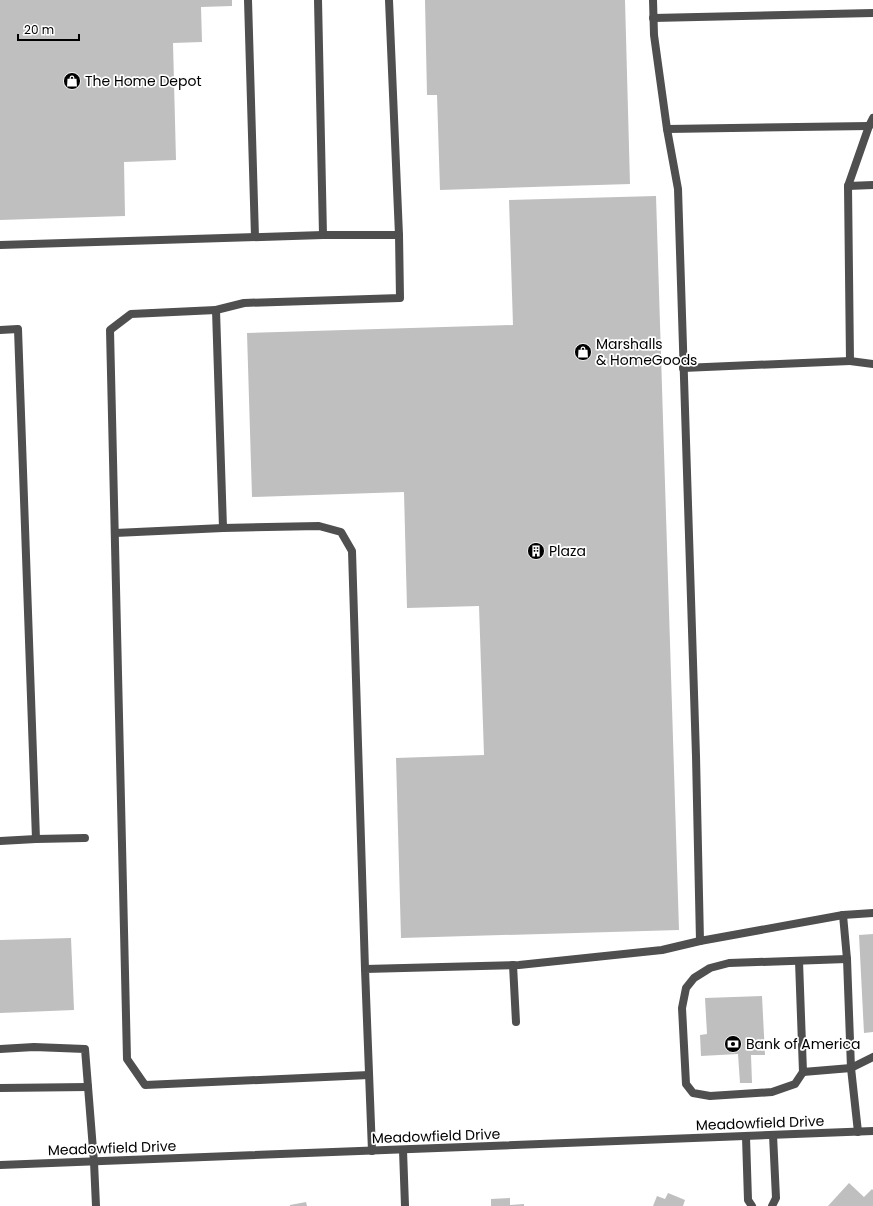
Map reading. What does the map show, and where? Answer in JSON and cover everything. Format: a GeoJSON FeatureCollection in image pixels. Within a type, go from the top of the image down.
{"type":"FeatureCollection","features":[{"type":"Feature","properties":{"kind":"street"},"geometry":{"type":"LineString","coordinates":[[248,0],[255,237]]}},
{"type":"Feature","properties":{"kind":"street"},"geometry":{"type":"LineString","coordinates":[[318,0],[323,235]]}},
{"type":"Feature","properties":{"kind":"street"},"geometry":{"type":"LineString","coordinates":[[369,1075],[145,1085],[127,1059],[110,330],[131,314],[216,310],[244,303],[400,298],[399,235],[389,0]]}},
{"type":"Feature","properties":{"kind":"street"},"geometry":{"type":"LineString","coordinates":[[653,0],[654,35],[667,129],[678,189],[696,756],[700,941]]}},
{"type":"Feature","properties":{"kind":"street"},"geometry":{"type":"LineString","coordinates":[[654,18],[873,13]]}},
{"type":"Feature","properties":{"kind":"street"},"geometry":{"type":"LineString","coordinates":[[667,129],[871,122],[848,186],[850,361]]}},
{"type":"Feature","properties":{"kind":"street"},"geometry":{"type":"LineString","coordinates":[[848,186],[873,185]]}},
{"type":"Feature","properties":{"kind":"street"},"geometry":{"type":"LineString","coordinates":[[0,245],[323,235],[399,235]]}},
{"type":"Feature","properties":{"kind":"street"},"geometry":{"type":"LineString","coordinates":[[216,310],[223,528]]}},
{"type":"Feature","properties":{"kind":"street"},"geometry":{"type":"LineString","coordinates":[[0,330],[18,329],[36,839]]}},
{"type":"Feature","properties":{"kind":"street"},"geometry":{"type":"LineString","coordinates":[[683,368],[850,361],[873,364]]}},
{"type":"Feature","properties":{"kind":"street"},"geometry":{"type":"LineString","coordinates":[[115,533],[223,528],[319,526],[340,532],[352,551],[372,1151]]}},
{"type":"Feature","properties":{"kind":"street"},"geometry":{"type":"LineString","coordinates":[[0,841],[85,838]]}},
{"type":"Feature","properties":{"kind":"street"},"geometry":{"type":"LineString","coordinates":[[365,969],[513,965],[662,950],[700,941],[843,915],[873,914]]}},
{"type":"Feature","properties":{"kind":"street"},"geometry":{"type":"LineString","coordinates":[[843,915],[851,1068],[858,1132]]}},
{"type":"Feature","properties":{"kind":"street"},"geometry":{"type":"LineString","coordinates":[[799,961],[803,1072],[795,1084],[772,1092],[710,1096],[693,1093],[686,1084],[682,1008],[686,988],[694,978],[710,968],[729,963],[846,959]]}},
{"type":"Feature","properties":{"kind":"street"},"geometry":{"type":"LineString","coordinates":[[513,965],[516,1022]]}},
{"type":"Feature","properties":{"kind":"street"},"geometry":{"type":"LineString","coordinates":[[0,1049],[34,1047],[85,1049],[96,1206]]}},
{"type":"Feature","properties":{"kind":"street"},"geometry":{"type":"LineString","coordinates":[[803,1072],[851,1068],[873,1057]]}},
{"type":"Feature","properties":{"kind":"street"},"geometry":{"type":"LineString","coordinates":[[0,1088],[88,1087]]}},
{"type":"Feature","properties":{"kind":"street","name":"Meadowfield Drive"},"geometry":{"type":"LineString","coordinates":[[0,1166],[873,1131]]}},
{"type":"Feature","properties":{"kind":"street"},"geometry":{"type":"LineString","coordinates":[[772,1206],[776,1198],[773,1136]]}},
{"type":"Feature","properties":{"kind":"street"},"geometry":{"type":"LineString","coordinates":[[746,1137],[748,1200],[752,1206]]}},
{"type":"Feature","properties":{"kind":"street"},"geometry":{"type":"LineString","coordinates":[[403,1150],[404,1206]]}},
{"type":"Feature","properties":{"kind":"building","name":"The Home Depot"},"geometry":{"type":"Polygon","coordinates":[[[0,0],[232,0],[232,6],[201,7],[202,42],[173,43],[176,160],[124,162],[125,216],[0,220],[0,0]]]}},
{"type":"Feature","properties":{"kind":"building"},"geometry":{"type":"Polygon","coordinates":[[[425,0],[625,0],[630,184],[440,190],[437,95],[427,95],[425,0]]]}},
{"type":"Feature","properties":{"kind":"building","name":"Plaza"},"geometry":{"type":"Polygon","coordinates":[[[656,196],[679,930],[401,938],[396,758],[484,755],[479,606],[407,608],[404,492],[252,497],[247,333],[513,325],[509,200],[656,196]]]}},
{"type":"Feature","properties":{"kind":"building"},"geometry":{"type":"Polygon","coordinates":[[[873,934],[873,1032],[864,1033],[859,935],[873,934]]]}},
{"type":"Feature","properties":{"kind":"building"},"geometry":{"type":"Polygon","coordinates":[[[71,938],[74,1010],[0,1013],[0,940],[71,938]]]}},
{"type":"Feature","properties":{"kind":"building","name":"Bank of America"},"geometry":{"type":"Polygon","coordinates":[[[762,996],[765,1055],[751,1055],[752,1083],[740,1083],[738,1054],[701,1056],[700,1035],[707,1034],[705,998],[762,996]]]}},
{"type":"Feature","properties":{"kind":"building"},"geometry":{"type":"Polygon","coordinates":[[[849,1183],[864,1197],[872,1189],[873,1206],[828,1206],[849,1183]]]}},
{"type":"Feature","properties":{"kind":"building"},"geometry":{"type":"Polygon","coordinates":[[[668,1193],[685,1200],[683,1206],[653,1206],[657,1196],[665,1199],[668,1193]]]}},
{"type":"Feature","properties":{"kind":"building"},"geometry":{"type":"Polygon","coordinates":[[[510,1198],[510,1205],[524,1204],[524,1206],[491,1206],[491,1199],[510,1198]]]}},
{"type":"Feature","properties":{"kind":"building"},"geometry":{"type":"Polygon","coordinates":[[[306,1202],[307,1206],[290,1206],[290,1205],[306,1202]]]}},
{"type":"Feature","properties":{"kind":"place","name":"The Home Depot"},"geometry":{"type":"Point","coordinates":[72,81]}},
{"type":"Feature","properties":{"kind":"place","name":"Marshalls & HomeGoods"},"geometry":{"type":"Point","coordinates":[583,352]}},
{"type":"Feature","properties":{"kind":"place","name":"Plaza"},"geometry":{"type":"Point","coordinates":[536,551]}},
{"type":"Feature","properties":{"kind":"place","name":"Bank of America"},"geometry":{"type":"Point","coordinates":[733,1044]}}]}
